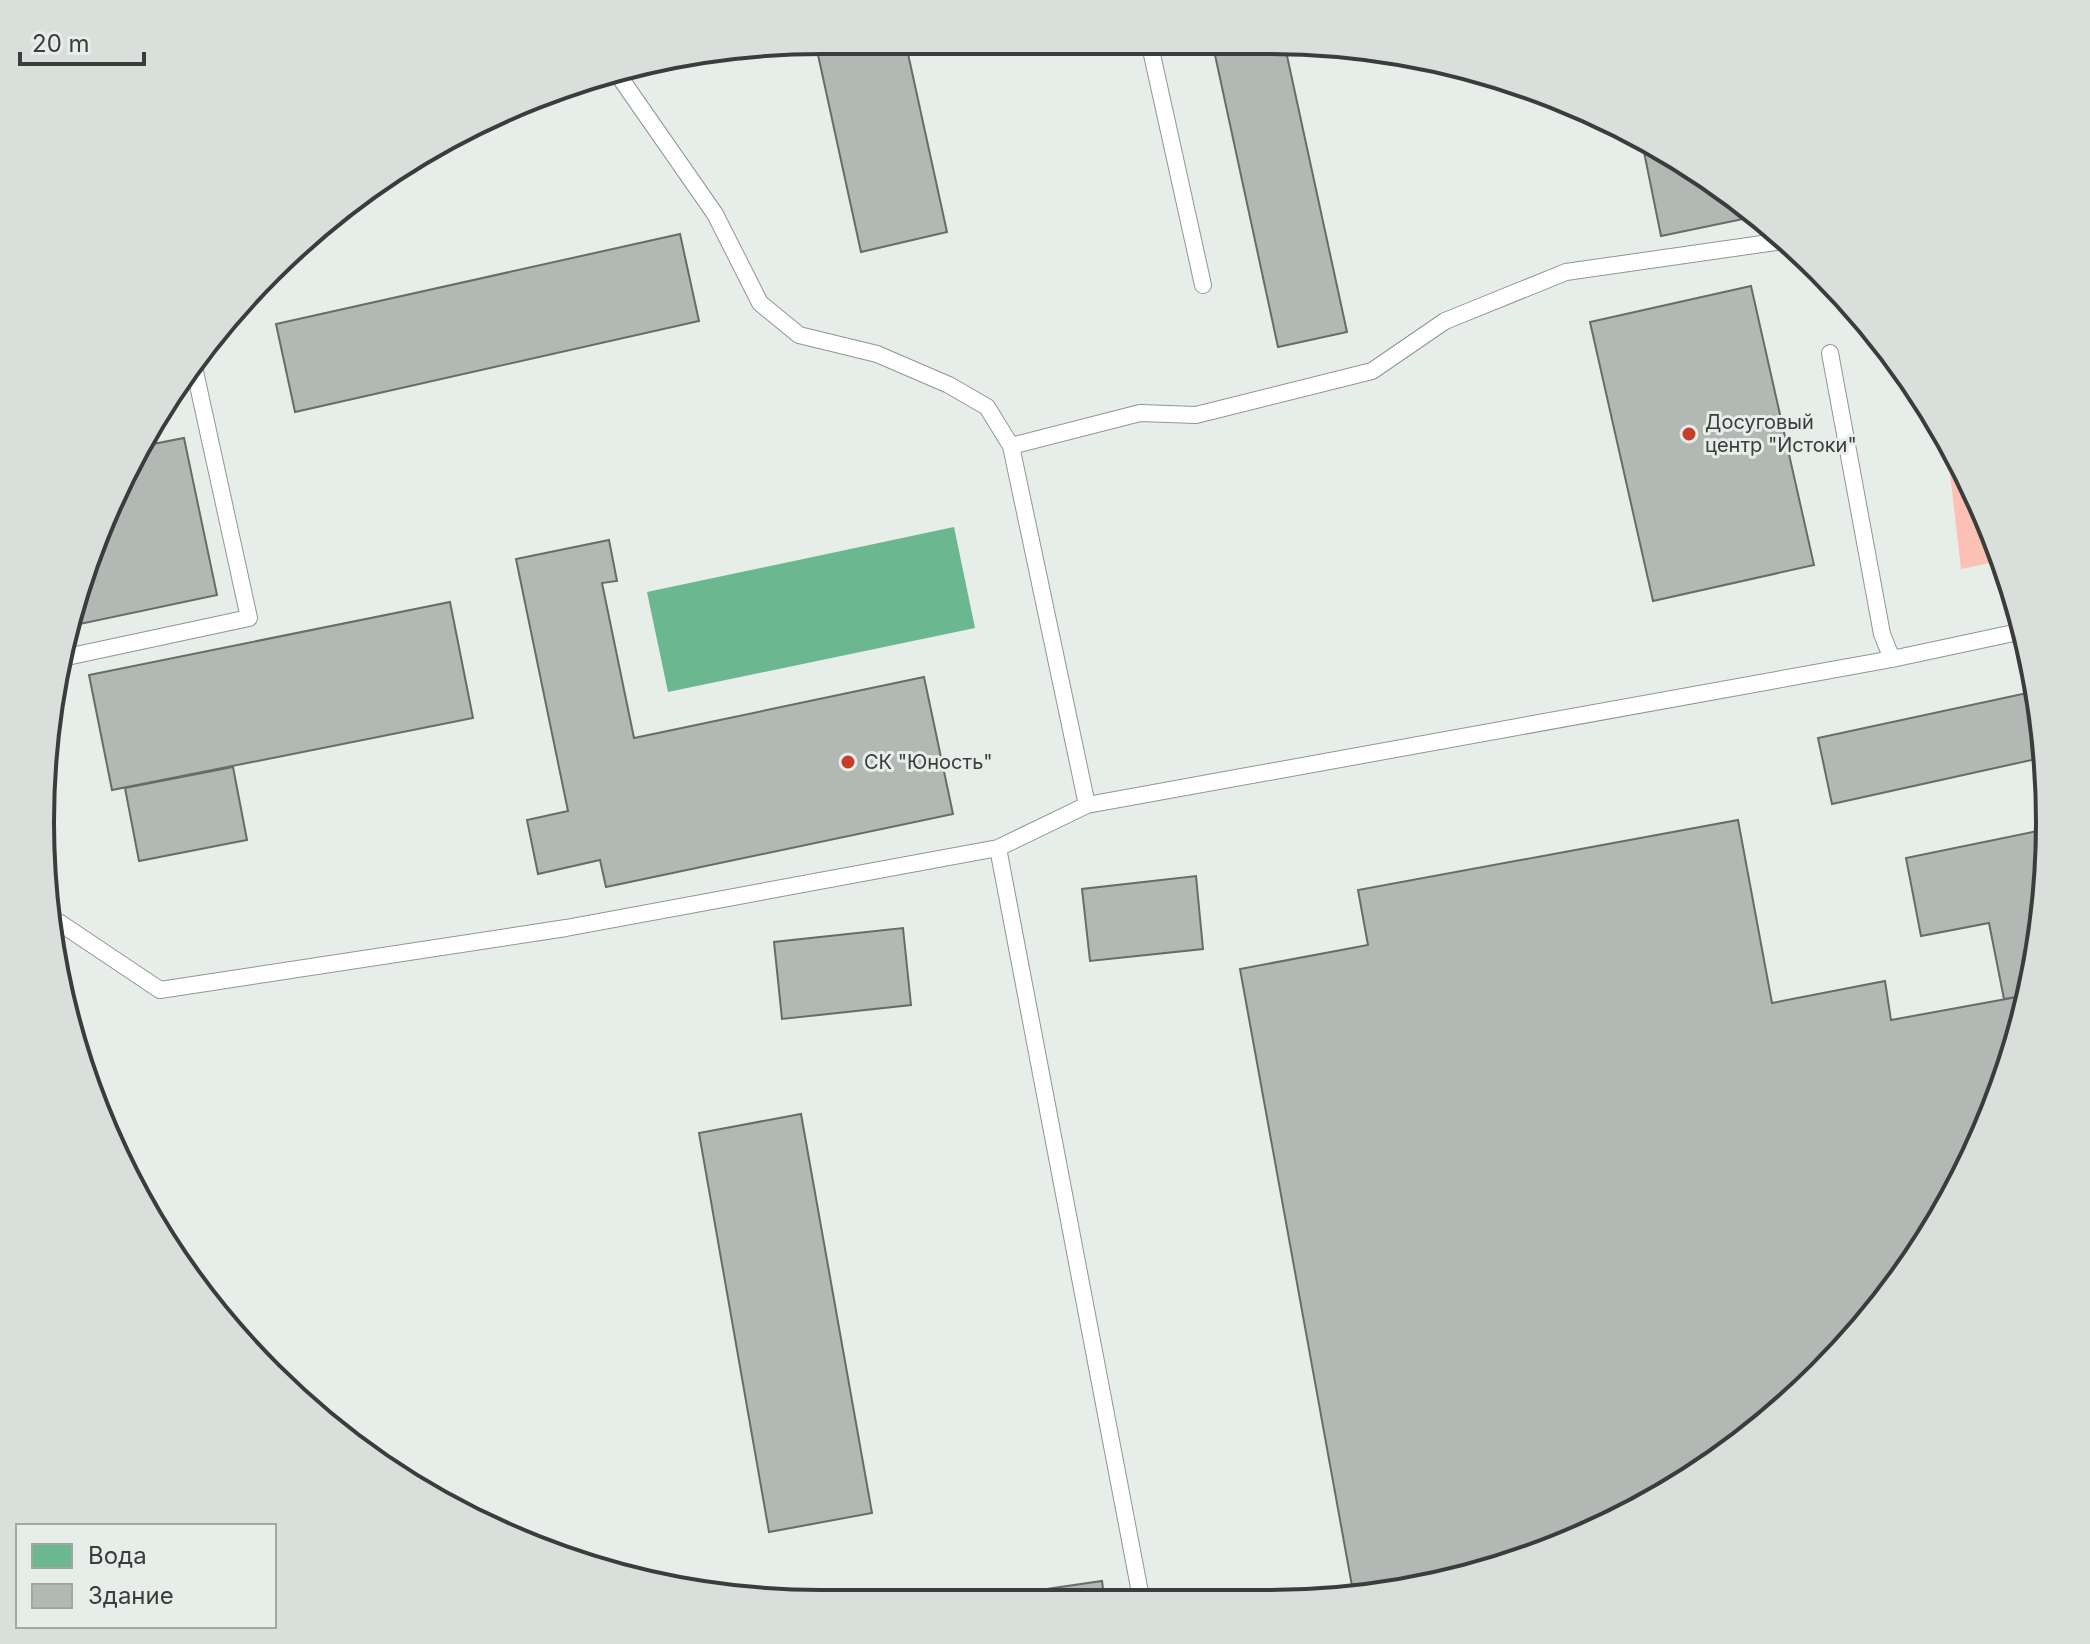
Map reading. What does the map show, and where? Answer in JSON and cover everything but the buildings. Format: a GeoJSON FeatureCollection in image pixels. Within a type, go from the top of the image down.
{"type":"FeatureCollection","features":[{"type":"Feature","properties":{"kind":"lane"},"geometry":{"type":"LineString","coordinates":[[1152,54],[1203,285]]}},
{"type":"Feature","properties":{"kind":"lane"},"geometry":{"type":"LineString","coordinates":[[622,80],[715,214],[760,303],[799,335],[877,354],[949,385],[987,407],[1011,446],[1087,805]]}},
{"type":"Feature","properties":{"kind":"lane"},"geometry":{"type":"LineString","coordinates":[[1011,446],[1140,413],[1196,415],[1372,371],[1445,321],[1566,272],[1771,243]]}},
{"type":"Feature","properties":{"kind":"lane"},"geometry":{"type":"LineString","coordinates":[[1830,353],[1882,634],[1892,659]]}},
{"type":"Feature","properties":{"kind":"lane"},"geometry":{"type":"LineString","coordinates":[[73,656],[249,618],[196,377]]}},
{"type":"Feature","properties":{"kind":"lane"},"geometry":{"type":"LineString","coordinates":[[61,924],[160,990],[566,928],[998,848],[1087,805],[1892,659],[2012,633]]}},
{"type":"Feature","properties":{"kind":"lane"},"geometry":{"type":"LineString","coordinates":[[998,848],[1140,1590]]}},
{"type":"Feature","properties":{"kind":"shaded area"},"geometry":{"type":"Polygon","coordinates":[[[1949,468],[1991,563],[1961,569],[1949,468]]]}},
{"type":"Feature","properties":{"kind":"water"},"geometry":{"type":"Polygon","coordinates":[[[954,527],[975,628],[668,692],[647,592],[954,527]]]}},
{"type":"Feature","properties":{"kind":"place","name":"Досуговый центр \"Истоки\""},"geometry":{"type":"Point","coordinates":[1689,434]}},
{"type":"Feature","properties":{"kind":"place","name":"СК \"Юность\""},"geometry":{"type":"Point","coordinates":[848,762]}}]}
